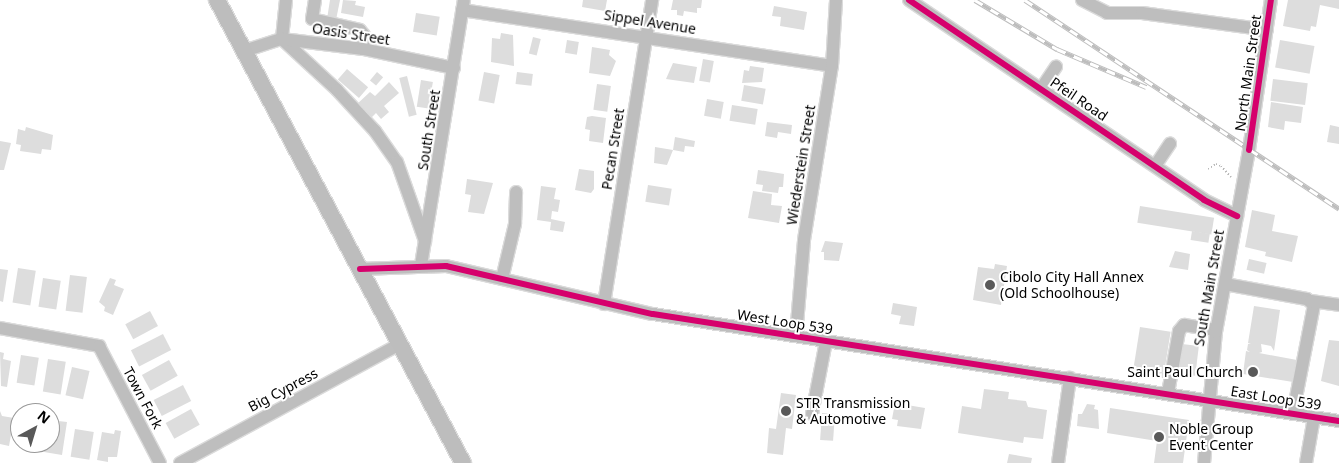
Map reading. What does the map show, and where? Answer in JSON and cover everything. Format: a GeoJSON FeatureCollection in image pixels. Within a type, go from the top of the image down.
{"type":"FeatureCollection","features":[{"type":"Feature","properties":{"kind":"main road"},"geometry":{"type":"LineString","coordinates":[[217,0],[463,463]]}},
{"type":"Feature","properties":{"kind":"street"},"geometry":{"type":"LineString","coordinates":[[286,0],[282,39],[337,90],[375,131],[397,162],[425,241]]}},
{"type":"Feature","properties":{"kind":"street"},"geometry":{"type":"LineString","coordinates":[[315,0],[312,18],[360,30],[364,34],[363,49]]}},
{"type":"Feature","properties":{"kind":"street","name":"Pecan Street"},"geometry":{"type":"LineString","coordinates":[[604,304],[652,0]]}},
{"type":"Feature","properties":{"kind":"street","name":"Wiederstein Street"},"geometry":{"type":"LineString","coordinates":[[796,336],[804,240],[832,66],[836,0]]}},
{"type":"Feature","properties":{"kind":"street","name":"Pfeil Road"},"geometry":{"type":"LineString","coordinates":[[909,0],[1204,200],[1237,216]]}},
{"type":"Feature","properties":{"kind":"street"},"geometry":{"type":"LineString","coordinates":[[1082,0],[1107,14],[1121,6],[1267,30]]}},
{"type":"Feature","properties":{"kind":"street","name":"North Main Street"},"geometry":{"type":"LineString","coordinates":[[1249,150],[1272,0]]}},
{"type":"Feature","properties":{"kind":"street","name":"Sippel Avenue"},"geometry":{"type":"LineString","coordinates":[[463,5],[832,66]]}},
{"type":"Feature","properties":{"kind":"street","name":"South Street"},"geometry":{"type":"LineString","coordinates":[[421,265],[463,5]]}},
{"type":"Feature","properties":{"kind":"street","name":"Oasis Street"},"geometry":{"type":"LineString","coordinates":[[244,51],[282,39],[363,49],[454,68]]}},
{"type":"Feature","properties":{"kind":"street"},"geometry":{"type":"LineString","coordinates":[[1041,88],[1056,67]]}},
{"type":"Feature","properties":{"kind":"street"},"geometry":{"type":"LineString","coordinates":[[1155,166],[1170,144]]}},
{"type":"Feature","properties":{"kind":"street","name":"South Main Street"},"geometry":{"type":"LineString","coordinates":[[1204,463],[1216,330],[1249,150]]}},
{"type":"Feature","properties":{"kind":"street"},"geometry":{"type":"LineString","coordinates":[[502,279],[515,224],[516,192]]}},
{"type":"Feature","properties":{"kind":"street","name":"West Loop 539"},"geometry":{"type":"LineString","coordinates":[[360,269],[421,265],[446,266],[604,304],[826,341],[1209,400]]}},
{"type":"Feature","properties":{"kind":"street"},"geometry":{"type":"LineString","coordinates":[[1224,284],[1339,306]]}},
{"type":"Feature","properties":{"kind":"street"},"geometry":{"type":"LineString","coordinates":[[1293,413],[1315,311],[1311,301]]}},
{"type":"Feature","properties":{"kind":"street"},"geometry":{"type":"LineString","coordinates":[[1168,393],[1184,325],[1216,330]]}},
{"type":"Feature","properties":{"kind":"street","name":"Town Fork"},"geometry":{"type":"LineString","coordinates":[[0,328],[99,346],[160,463]]}},
{"type":"Feature","properties":{"kind":"street"},"geometry":{"type":"LineString","coordinates":[[812,414],[826,341]]}},
{"type":"Feature","properties":{"kind":"street","name":"Big Cypress"},"geometry":{"type":"LineString","coordinates":[[180,463],[400,344]]}},
{"type":"Feature","properties":{"kind":"street"},"geometry":{"type":"LineString","coordinates":[[1058,463],[1070,378]]}},
{"type":"Feature","properties":{"kind":"street","name":"East Loop 539"},"geometry":{"type":"LineString","coordinates":[[1209,400],[1339,421]]}},
{"type":"Feature","properties":{"kind":"street"},"geometry":{"type":"LineString","coordinates":[[1306,463],[1314,417]]}},
{"type":"Feature","properties":{"kind":"path"},"geometry":{"type":"LineString","coordinates":[[1208,169],[1216,164],[1221,166],[1233,179]]}},
{"type":"Feature","properties":{"kind":"building"},"geometry":{"type":"Polygon","coordinates":[[[330,0],[340,0],[336,20],[327,19],[330,0]]]}},
{"type":"Feature","properties":{"kind":"building"},"geometry":{"type":"Polygon","coordinates":[[[343,0],[356,1],[355,5],[365,7],[363,17],[341,13],[343,0]]]}},
{"type":"Feature","properties":{"kind":"building"},"geometry":{"type":"Polygon","coordinates":[[[583,0],[607,0],[605,11],[582,7],[583,0]]]}},
{"type":"Feature","properties":{"kind":"building"},"geometry":{"type":"Polygon","coordinates":[[[673,0],[702,0],[701,8],[697,8],[697,13],[684,11],[683,16],[677,15],[677,10],[671,10],[673,0]]]}},
{"type":"Feature","properties":{"kind":"building"},"geometry":{"type":"Polygon","coordinates":[[[1288,0],[1339,0],[1339,9],[1320,5],[1316,27],[1311,26],[1310,31],[1283,26],[1288,0]]]}},
{"type":"Feature","properties":{"kind":"building"},"geometry":{"type":"Polygon","coordinates":[[[774,6],[807,12],[804,30],[780,26],[781,17],[772,16],[774,6]]]}},
{"type":"Feature","properties":{"kind":"building"},"geometry":{"type":"Polygon","coordinates":[[[416,13],[440,17],[437,36],[413,32],[416,13]]]}},
{"type":"Feature","properties":{"kind":"building"},"geometry":{"type":"Polygon","coordinates":[[[501,33],[513,35],[514,66],[491,62],[492,38],[500,39],[501,33]]]}},
{"type":"Feature","properties":{"kind":"building"},"geometry":{"type":"Polygon","coordinates":[[[533,37],[541,39],[537,55],[529,53],[533,37]]]}},
{"type":"Feature","properties":{"kind":"building"},"geometry":{"type":"Polygon","coordinates":[[[567,40],[579,42],[577,55],[565,53],[567,40]]]}},
{"type":"Feature","properties":{"kind":"building"},"geometry":{"type":"Polygon","coordinates":[[[1280,40],[1314,46],[1310,74],[1275,68],[1280,40]]]}},
{"type":"Feature","properties":{"kind":"building"},"geometry":{"type":"Polygon","coordinates":[[[592,47],[610,50],[609,55],[616,61],[610,76],[589,73],[592,47]]]}},
{"type":"Feature","properties":{"kind":"building"},"geometry":{"type":"Polygon","coordinates":[[[703,59],[714,61],[710,83],[699,81],[703,59]]]}},
{"type":"Feature","properties":{"kind":"building"},"geometry":{"type":"Polygon","coordinates":[[[673,63],[697,67],[694,83],[666,79],[673,63]]]}},
{"type":"Feature","properties":{"kind":"building"},"geometry":{"type":"Polygon","coordinates":[[[750,66],[764,68],[762,82],[742,83],[744,70],[749,71],[750,66]]]}},
{"type":"Feature","properties":{"kind":"building"},"geometry":{"type":"Polygon","coordinates":[[[347,69],[368,87],[359,98],[338,80],[347,69]]]}},
{"type":"Feature","properties":{"kind":"building"},"geometry":{"type":"Polygon","coordinates":[[[377,72],[383,77],[376,86],[370,80],[377,72]]]}},
{"type":"Feature","properties":{"kind":"building"},"geometry":{"type":"Polygon","coordinates":[[[484,72],[500,75],[494,104],[478,100],[484,72]]]}},
{"type":"Feature","properties":{"kind":"building"},"geometry":{"type":"Polygon","coordinates":[[[517,72],[533,74],[531,86],[516,84],[517,72]]]}},
{"type":"Feature","properties":{"kind":"building"},"geometry":{"type":"Polygon","coordinates":[[[407,76],[417,115],[409,117],[399,78],[407,76]]]}},
{"type":"Feature","properties":{"kind":"building"},"geometry":{"type":"Polygon","coordinates":[[[1273,79],[1308,83],[1305,105],[1270,101],[1273,79]]]}},
{"type":"Feature","properties":{"kind":"building"},"geometry":{"type":"Polygon","coordinates":[[[421,80],[433,82],[429,109],[417,107],[421,80]]]}},
{"type":"Feature","properties":{"kind":"building"},"geometry":{"type":"Polygon","coordinates":[[[389,82],[399,93],[384,106],[389,112],[381,119],[376,113],[370,119],[356,105],[370,92],[375,96],[389,82]]]}},
{"type":"Feature","properties":{"kind":"building"},"geometry":{"type":"Polygon","coordinates":[[[597,84],[611,86],[607,112],[593,110],[597,84]]]}},
{"type":"Feature","properties":{"kind":"building"},"geometry":{"type":"Polygon","coordinates":[[[744,85],[766,89],[763,105],[741,101],[744,85]]]}},
{"type":"Feature","properties":{"kind":"building"},"geometry":{"type":"Polygon","coordinates":[[[707,99],[724,102],[721,119],[704,116],[707,99]]]}},
{"type":"Feature","properties":{"kind":"building"},"geometry":{"type":"Polygon","coordinates":[[[1271,102],[1303,107],[1301,123],[1285,121],[1284,130],[1268,127],[1271,102]]]}},
{"type":"Feature","properties":{"kind":"building"},"geometry":{"type":"Polygon","coordinates":[[[732,105],[758,109],[755,125],[729,121],[732,105]]]}},
{"type":"Feature","properties":{"kind":"building"},"geometry":{"type":"Polygon","coordinates":[[[587,117],[606,118],[603,143],[589,141],[590,130],[585,129],[587,117]]]}},
{"type":"Feature","properties":{"kind":"building"},"geometry":{"type":"Polygon","coordinates":[[[767,122],[792,125],[791,134],[778,132],[777,138],[765,136],[767,122]]]}},
{"type":"Feature","properties":{"kind":"building"},"geometry":{"type":"Polygon","coordinates":[[[1330,125],[1339,127],[1339,144],[1327,142],[1330,125]]]}},
{"type":"Feature","properties":{"kind":"building"},"geometry":{"type":"Polygon","coordinates":[[[26,127],[53,135],[51,150],[42,149],[41,154],[20,151],[21,145],[16,144],[18,129],[25,131],[26,127]]]}},
{"type":"Feature","properties":{"kind":"building"},"geometry":{"type":"Polygon","coordinates":[[[675,137],[695,141],[694,147],[685,146],[684,152],[673,150],[675,137]]]}},
{"type":"Feature","properties":{"kind":"building"},"geometry":{"type":"Polygon","coordinates":[[[0,141],[11,143],[4,170],[0,170],[0,141]]]}},
{"type":"Feature","properties":{"kind":"building"},"geometry":{"type":"Polygon","coordinates":[[[655,147],[673,150],[667,165],[654,163],[655,147]]]}},
{"type":"Feature","properties":{"kind":"building"},"geometry":{"type":"Polygon","coordinates":[[[579,169],[594,171],[594,189],[591,193],[575,190],[579,169]]]}},
{"type":"Feature","properties":{"kind":"building"},"geometry":{"type":"Polygon","coordinates":[[[758,170],[784,174],[783,187],[779,187],[778,193],[762,191],[763,185],[756,184],[758,170]]]}},
{"type":"Feature","properties":{"kind":"building"},"geometry":{"type":"Polygon","coordinates":[[[467,179],[493,183],[484,214],[468,212],[471,195],[465,194],[467,179]]]}},
{"type":"Feature","properties":{"kind":"building"},"geometry":{"type":"Polygon","coordinates":[[[648,185],[672,189],[669,206],[645,202],[648,185]]]}},
{"type":"Feature","properties":{"kind":"building"},"geometry":{"type":"Polygon","coordinates":[[[541,186],[556,188],[554,199],[560,200],[558,212],[552,211],[551,219],[565,222],[563,232],[550,230],[551,222],[537,220],[541,186]]]}},
{"type":"Feature","properties":{"kind":"building"},"geometry":{"type":"Polygon","coordinates":[[[753,191],[772,194],[771,205],[782,206],[779,223],[748,218],[753,191]]]}},
{"type":"Feature","properties":{"kind":"building"},"geometry":{"type":"Polygon","coordinates":[[[1140,206],[1214,218],[1211,235],[1137,223],[1140,206]]]}},
{"type":"Feature","properties":{"kind":"building"},"geometry":{"type":"Polygon","coordinates":[[[1252,210],[1275,215],[1272,231],[1298,236],[1292,262],[1265,256],[1266,252],[1245,247],[1252,210]]]}},
{"type":"Feature","properties":{"kind":"building"},"geometry":{"type":"Polygon","coordinates":[[[1192,231],[1210,234],[1208,243],[1191,240],[1192,231]]]}},
{"type":"Feature","properties":{"kind":"building"},"geometry":{"type":"Polygon","coordinates":[[[825,241],[843,243],[839,261],[824,260],[824,252],[821,252],[825,241]]]}},
{"type":"Feature","properties":{"kind":"building"},"geometry":{"type":"Polygon","coordinates":[[[1175,251],[1190,254],[1188,270],[1169,267],[1175,251]]]}},
{"type":"Feature","properties":{"kind":"building"},"geometry":{"type":"Polygon","coordinates":[[[1249,259],[1267,263],[1264,274],[1247,270],[1249,259]]]}},
{"type":"Feature","properties":{"kind":"building","name":"Cibolo City Hall Annex (Old Schoolhouse)"},"geometry":{"type":"Polygon","coordinates":[[[995,264],[1007,266],[1001,305],[973,300],[978,267],[994,269],[995,264]]]}},
{"type":"Feature","properties":{"kind":"building"},"geometry":{"type":"Polygon","coordinates":[[[18,268],[36,271],[30,305],[13,303],[18,268]]]}},
{"type":"Feature","properties":{"kind":"building"},"geometry":{"type":"Polygon","coordinates":[[[0,269],[8,270],[3,302],[0,301],[0,269]]]}},
{"type":"Feature","properties":{"kind":"building"},"geometry":{"type":"Polygon","coordinates":[[[70,275],[87,277],[82,313],[66,311],[70,275]]]}},
{"type":"Feature","properties":{"kind":"building"},"geometry":{"type":"Polygon","coordinates":[[[43,278],[61,281],[56,309],[38,307],[43,278]]]}},
{"type":"Feature","properties":{"kind":"building"},"geometry":{"type":"Polygon","coordinates":[[[110,278],[116,280],[114,285],[124,289],[113,315],[104,311],[105,307],[99,302],[110,278]]]}},
{"type":"Feature","properties":{"kind":"building"},"geometry":{"type":"Polygon","coordinates":[[[893,303],[917,307],[914,326],[899,324],[901,316],[891,314],[893,303]]]}},
{"type":"Feature","properties":{"kind":"building"},"geometry":{"type":"Polygon","coordinates":[[[1254,306],[1280,310],[1274,351],[1271,346],[1261,344],[1262,352],[1259,353],[1297,360],[1293,382],[1243,374],[1246,351],[1250,352],[1247,350],[1248,344],[1251,344],[1248,343],[1254,306]]]}},
{"type":"Feature","properties":{"kind":"building"},"geometry":{"type":"Polygon","coordinates":[[[150,311],[158,326],[133,339],[125,324],[150,311]]]}},
{"type":"Feature","properties":{"kind":"building"},"geometry":{"type":"Polygon","coordinates":[[[1140,327],[1171,332],[1163,378],[1133,373],[1140,327]]]}},
{"type":"Feature","properties":{"kind":"building"},"geometry":{"type":"Polygon","coordinates":[[[163,334],[171,350],[139,366],[131,350],[163,334]]]}},
{"type":"Feature","properties":{"kind":"building"},"geometry":{"type":"Polygon","coordinates":[[[1329,340],[1339,341],[1339,386],[1321,381],[1329,340]]]}},
{"type":"Feature","properties":{"kind":"building"},"geometry":{"type":"Polygon","coordinates":[[[1182,344],[1199,346],[1195,376],[1178,374],[1182,344]]]}},
{"type":"Feature","properties":{"kind":"building"},"geometry":{"type":"Polygon","coordinates":[[[0,352],[4,353],[3,359],[11,361],[7,387],[1,386],[0,352]]]}},
{"type":"Feature","properties":{"kind":"building"},"geometry":{"type":"Polygon","coordinates":[[[21,355],[39,358],[34,385],[17,383],[21,355]]]}},
{"type":"Feature","properties":{"kind":"building"},"geometry":{"type":"Polygon","coordinates":[[[48,359],[66,362],[61,394],[43,392],[48,359]]]}},
{"type":"Feature","properties":{"kind":"building"},"geometry":{"type":"Polygon","coordinates":[[[169,360],[178,376],[151,391],[142,375],[169,360]]]}},
{"type":"Feature","properties":{"kind":"building"},"geometry":{"type":"Polygon","coordinates":[[[72,367],[90,371],[83,399],[65,395],[72,367]]]}},
{"type":"Feature","properties":{"kind":"building"},"geometry":{"type":"Polygon","coordinates":[[[183,385],[191,401],[162,416],[154,400],[183,385]]]}},
{"type":"Feature","properties":{"kind":"building"},"geometry":{"type":"Polygon","coordinates":[[[984,389],[1009,392],[1008,399],[1026,401],[1028,407],[1047,410],[1043,439],[1024,437],[1023,443],[958,433],[962,406],[981,409],[984,389]]]}},
{"type":"Feature","properties":{"kind":"building","name":"STR Transmission & Automotive"},"geometry":{"type":"Polygon","coordinates":[[[781,393],[796,395],[792,429],[786,428],[783,455],[767,453],[769,428],[776,429],[781,393]]]}},
{"type":"Feature","properties":{"kind":"building"},"geometry":{"type":"Polygon","coordinates":[[[895,403],[925,408],[921,429],[897,426],[898,420],[892,419],[895,403]]]}},
{"type":"Feature","properties":{"kind":"building"},"geometry":{"type":"Polygon","coordinates":[[[1087,404],[1095,405],[1094,409],[1098,410],[1099,429],[1077,426],[1078,414],[1082,414],[1087,404]]]}},
{"type":"Feature","properties":{"kind":"building","name":"Noble Group Event Center"},"geometry":{"type":"Polygon","coordinates":[[[1110,408],[1189,420],[1183,463],[1154,463],[1157,441],[1107,433],[1110,408]]]}},
{"type":"Feature","properties":{"kind":"building"},"geometry":{"type":"Polygon","coordinates":[[[191,409],[200,425],[174,439],[166,423],[191,409]]]}},
{"type":"Feature","properties":{"kind":"building"},"geometry":{"type":"Polygon","coordinates":[[[0,411],[2,416],[10,417],[10,440],[9,446],[0,444],[0,411]]]}},
{"type":"Feature","properties":{"kind":"building"},"geometry":{"type":"Polygon","coordinates":[[[822,413],[835,414],[833,441],[820,440],[822,413]]]}},
{"type":"Feature","properties":{"kind":"building"},"geometry":{"type":"Polygon","coordinates":[[[60,421],[67,422],[62,455],[50,453],[60,453],[60,421]]]}},
{"type":"Feature","properties":{"kind":"building"},"geometry":{"type":"Polygon","coordinates":[[[75,429],[94,432],[89,460],[71,457],[75,429]]]}},
{"type":"Feature","properties":{"kind":"building"},"geometry":{"type":"Polygon","coordinates":[[[115,430],[121,431],[117,457],[108,457],[108,462],[97,460],[102,432],[114,434],[115,430]]]}},
{"type":"Feature","properties":{"kind":"building"},"geometry":{"type":"Polygon","coordinates":[[[1009,454],[1032,458],[1031,463],[1007,463],[1009,454]]]}},
{"type":"Feature","properties":{"kind":"railway"},"geometry":{"type":"LineString","coordinates":[[975,0],[1057,49],[1146,87]]}},
{"type":"Feature","properties":{"kind":"railway"},"geometry":{"type":"LineString","coordinates":[[1025,0],[1339,209]]}},
{"type":"Feature","properties":{"kind":"cycle path"},"geometry":{"type":"LineString","coordinates":[[909,0],[1204,200],[1237,216]]}},
{"type":"Feature","properties":{"kind":"cycle path"},"geometry":{"type":"LineString","coordinates":[[1249,150],[1271,0]]}},
{"type":"Feature","properties":{"kind":"cycle path"},"geometry":{"type":"LineString","coordinates":[[360,269],[446,266],[653,314],[1339,421]]}},
{"type":"Feature","properties":{"kind":"place","name":"Cibolo City Hall Annex (Old Schoolhouse)"},"geometry":{"type":"Point","coordinates":[990,285]}},
{"type":"Feature","properties":{"kind":"place","name":"Saint Paul Church"},"geometry":{"type":"Point","coordinates":[1253,372]}},
{"type":"Feature","properties":{"kind":"place","name":"STR Transmission & Automotive"},"geometry":{"type":"Point","coordinates":[786,411]}},
{"type":"Feature","properties":{"kind":"place","name":"Noble Group Event Center"},"geometry":{"type":"Point","coordinates":[1159,437]}}]}
